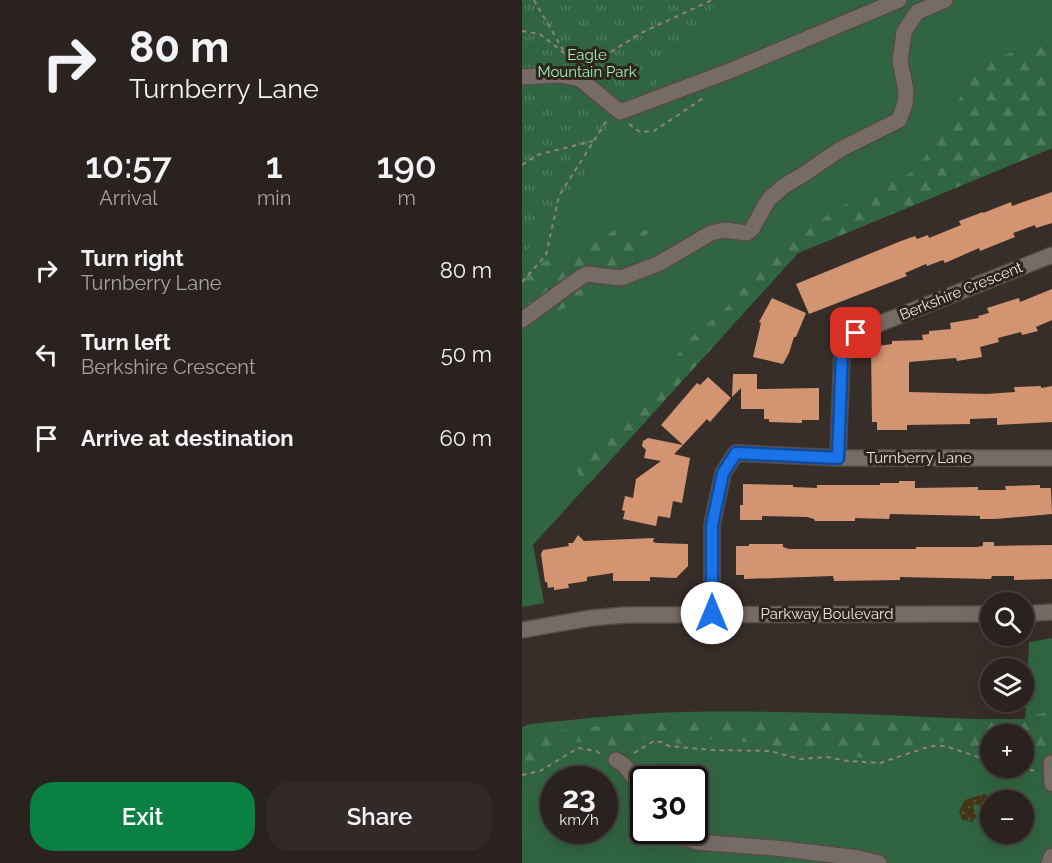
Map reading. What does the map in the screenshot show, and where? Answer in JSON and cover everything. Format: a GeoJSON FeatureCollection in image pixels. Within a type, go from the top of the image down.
{"type":"FeatureCollection","features":[{"type":"Feature","properties":{"kind":"street"},"geometry":{"type":"LineString","coordinates":[[522,77],[560,75],[580,79],[618,110],[732,69],[899,0]]}},
{"type":"Feature","properties":{"kind":"street"},"geometry":{"type":"LineString","coordinates":[[522,320],[587,274],[621,278],[658,264],[711,233],[724,230],[747,233],[752,229],[768,200],[783,186],[839,150],[899,120],[905,104],[906,91],[900,61],[904,32],[917,12],[945,0]]}},
{"type":"Feature","properties":{"kind":"street","name":"Berkshire Crescent"},"geometry":{"type":"LineString","coordinates":[[838,458],[842,353],[856,333],[1052,255]]}},
{"type":"Feature","properties":{"kind":"street","name":"Turnberry Lane"},"geometry":{"type":"LineString","coordinates":[[712,613],[712,525],[723,473],[736,453],[838,458],[1052,458]]}},
{"type":"Feature","properties":{"kind":"street"},"geometry":{"type":"LineString","coordinates":[[1034,613],[1052,612]]}},
{"type":"Feature","properties":{"kind":"street","name":"Parkway Boulevard"},"geometry":{"type":"LineString","coordinates":[[522,630],[591,618],[625,615],[980,614]]}},
{"type":"Feature","properties":{"kind":"street"},"geometry":{"type":"LineString","coordinates":[[616,760],[630,772]]}},
{"type":"Feature","properties":{"kind":"street"},"geometry":{"type":"LineString","coordinates":[[1050,763],[1052,784]]}},
{"type":"Feature","properties":{"kind":"street"},"geometry":{"type":"LineString","coordinates":[[708,843],[775,848],[810,854],[859,858],[879,863]]}},
{"type":"Feature","properties":{"kind":"street"},"geometry":{"type":"LineString","coordinates":[[1049,863],[1052,856]]}},
{"type":"Feature","properties":{"kind":"path"},"geometry":{"type":"LineString","coordinates":[[534,0],[580,79]]}},
{"type":"Feature","properties":{"kind":"path"},"geometry":{"type":"LineString","coordinates":[[580,79],[587,66],[684,12],[712,0]]}},
{"type":"Feature","properties":{"kind":"path"},"geometry":{"type":"LineString","coordinates":[[522,32],[540,34],[567,56]]}},
{"type":"Feature","properties":{"kind":"path"},"geometry":{"type":"LineString","coordinates":[[522,282],[546,255],[559,196],[593,141],[618,110],[634,129],[649,133],[673,120],[707,96]]}},
{"type":"Feature","properties":{"kind":"path"},"geometry":{"type":"LineString","coordinates":[[522,165],[537,155],[593,141]]}},
{"type":"Feature","properties":{"kind":"path"},"geometry":{"type":"LineString","coordinates":[[522,775],[540,771],[578,748],[596,751],[616,760],[633,754],[654,741],[669,746],[711,750],[770,751],[800,759],[827,757],[864,763],[880,763],[931,746],[945,746],[980,758]]}},
{"type":"Feature","properties":{"kind":"path"},"geometry":{"type":"LineString","coordinates":[[1034,772],[1045,769],[1050,763]]}},
{"type":"Feature","properties":{"kind":"green space","name":"Eagle Mountain Park"},"geometry":{"type":"Polygon","coordinates":[[[522,0],[719,0],[647,97],[641,99],[522,259],[522,0]]]}},
{"type":"Feature","properties":{"kind":"green space"},"geometry":{"type":"Polygon","coordinates":[[[714,0],[1052,0],[1052,148],[798,253],[533,545],[544,603],[522,607],[522,259],[714,0]]]}},
{"type":"Feature","properties":{"kind":"green space"},"geometry":{"type":"Polygon","coordinates":[[[1052,38],[1052,148],[798,253],[589,484],[582,480],[576,468],[595,448],[612,438],[641,411],[673,360],[693,336],[726,308],[764,263],[829,214],[883,182],[904,176],[919,168],[982,63],[1052,38]]]}},
{"type":"Feature","properties":{"kind":"green space"},"geometry":{"type":"Polygon","coordinates":[[[624,225],[648,231],[642,252],[558,312],[537,309],[522,317],[522,269],[581,249],[624,225]]]}},
{"type":"Feature","properties":{"kind":"green space"},"geometry":{"type":"Polygon","coordinates":[[[1052,638],[1052,863],[522,863],[522,727],[530,724],[588,718],[684,712],[812,713],[1025,722],[1026,712],[1034,712],[1034,658],[1028,658],[1029,646],[1034,646],[1034,641],[1052,638]]]}},
{"type":"Feature","properties":{"kind":"green space"},"geometry":{"type":"Polygon","coordinates":[[[1051,710],[1052,769],[1034,765],[1034,724],[980,724],[980,751],[952,741],[914,744],[873,759],[814,752],[798,755],[773,746],[716,738],[688,746],[657,738],[638,739],[618,755],[581,742],[574,743],[538,764],[522,770],[522,735],[669,718],[1024,719],[1051,710]]]}},
{"type":"Feature","properties":{"kind":"sand"},"geometry":{"type":"Polygon","coordinates":[[[980,795],[980,806],[974,804],[973,808],[977,816],[972,822],[962,820],[959,811],[965,800],[980,795]]]}},
{"type":"Feature","properties":{"kind":"building"},"geometry":{"type":"Polygon","coordinates":[[[1052,192],[1052,223],[1036,228],[1035,225],[1013,233],[1015,237],[980,251],[979,248],[945,263],[943,260],[927,266],[926,264],[905,273],[907,276],[809,314],[796,284],[901,241],[915,236],[917,239],[928,235],[929,238],[961,225],[959,221],[983,212],[1011,202],[1012,206],[1052,192]]]}},
{"type":"Feature","properties":{"kind":"building"},"geometry":{"type":"Polygon","coordinates":[[[1052,289],[1052,320],[1036,327],[1038,331],[1022,335],[1021,332],[998,338],[999,342],[980,347],[982,357],[957,361],[956,358],[909,362],[909,392],[986,394],[1015,392],[1014,387],[1052,386],[1052,422],[997,425],[997,418],[970,419],[970,424],[907,425],[907,430],[877,430],[877,422],[872,422],[871,347],[892,344],[892,341],[923,340],[922,335],[929,334],[929,331],[951,329],[950,323],[979,318],[978,316],[989,313],[987,308],[1019,298],[1020,302],[1052,289]]]}},
{"type":"Feature","properties":{"kind":"building"},"geometry":{"type":"Polygon","coordinates":[[[772,298],[806,313],[783,364],[753,357],[761,323],[759,322],[772,298]]]}},
{"type":"Feature","properties":{"kind":"building"},"geometry":{"type":"Polygon","coordinates":[[[733,374],[757,374],[757,389],[819,388],[819,420],[802,420],[802,423],[769,422],[769,419],[764,419],[764,409],[741,409],[741,388],[732,397],[733,374]]]}},
{"type":"Feature","properties":{"kind":"building"},"geometry":{"type":"Polygon","coordinates":[[[708,377],[731,398],[710,422],[707,419],[683,445],[661,425],[697,383],[700,385],[708,377]]]}},
{"type":"Feature","properties":{"kind":"building"},"geometry":{"type":"Polygon","coordinates":[[[648,438],[683,445],[674,454],[690,458],[682,503],[673,501],[670,518],[658,516],[656,526],[623,519],[625,511],[622,510],[625,496],[633,498],[636,479],[661,461],[644,458],[646,450],[642,446],[643,441],[648,438]]]}},
{"type":"Feature","properties":{"kind":"building"},"geometry":{"type":"Polygon","coordinates":[[[899,481],[915,481],[915,488],[978,487],[978,490],[1006,490],[1005,486],[1040,485],[1040,488],[1051,488],[1052,514],[995,519],[980,519],[980,516],[890,514],[889,519],[855,518],[855,521],[815,521],[807,517],[762,516],[762,520],[740,520],[743,484],[817,488],[817,485],[880,485],[880,483],[899,483],[899,481]]]}},
{"type":"Feature","properties":{"kind":"building"},"geometry":{"type":"Polygon","coordinates":[[[578,535],[584,541],[654,538],[653,542],[657,543],[688,544],[688,566],[676,578],[650,577],[650,581],[613,581],[613,573],[587,577],[587,581],[568,584],[569,588],[554,590],[554,587],[548,588],[541,554],[543,550],[569,546],[568,543],[573,543],[578,535]]]}},
{"type":"Feature","properties":{"kind":"building"},"geometry":{"type":"Polygon","coordinates":[[[983,542],[994,542],[994,546],[1052,545],[1052,579],[1014,580],[1014,576],[992,576],[991,579],[900,577],[900,580],[834,581],[833,576],[744,579],[744,575],[736,575],[736,546],[749,546],[749,544],[783,544],[783,547],[789,549],[916,549],[916,547],[977,547],[983,546],[983,542]]]}},
{"type":"Feature","properties":{"kind":"route"},"geometry":{"type":"LineString","coordinates":[[712,613],[712,525],[723,473],[736,453],[838,458],[842,353],[856,333]]}}]}
